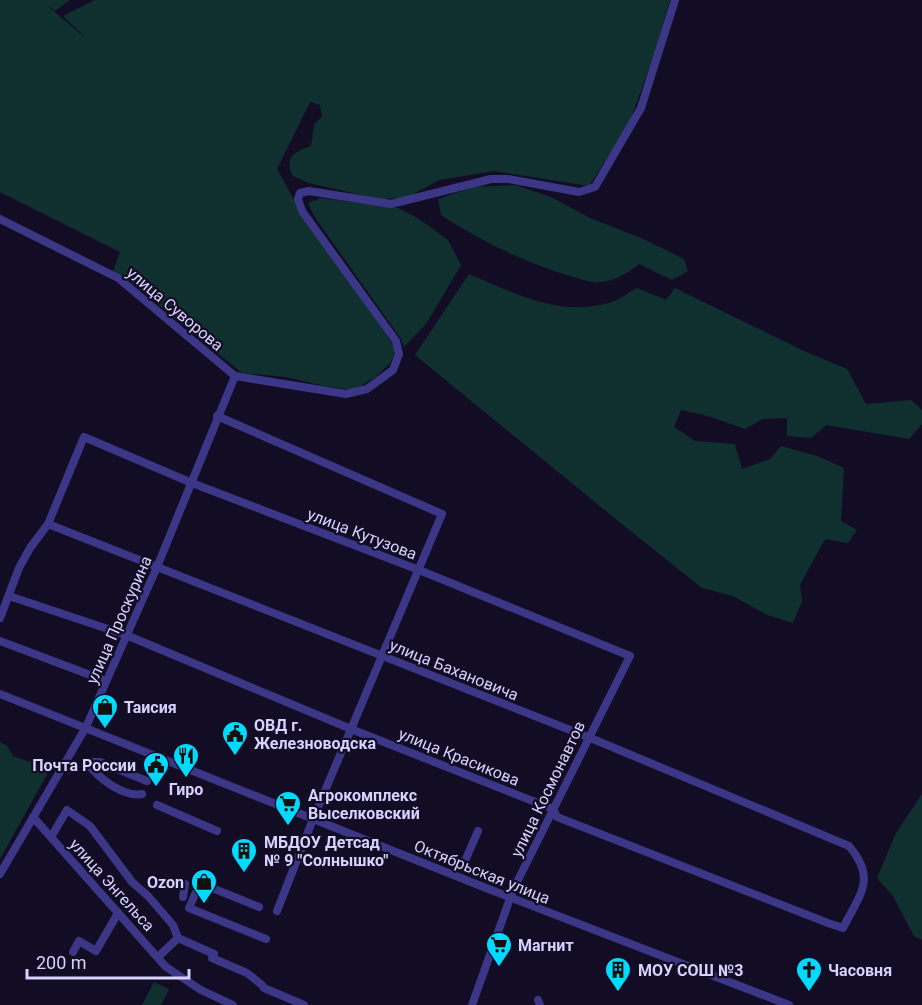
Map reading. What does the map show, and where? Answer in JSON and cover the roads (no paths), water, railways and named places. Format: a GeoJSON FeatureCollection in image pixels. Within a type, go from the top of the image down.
{"type":"FeatureCollection","features":[{"type":"Feature","properties":{"kind":"street"},"geometry":{"type":"LineString","coordinates":[[235,376],[346,394],[367,389],[393,370],[399,354],[396,341],[302,211],[298,200],[300,193],[309,191],[391,204],[491,179],[508,179],[579,192],[592,189],[603,176],[640,108],[675,0]]}},
{"type":"Feature","properties":{"kind":"street","name":"улица Суворова"},"geometry":{"type":"LineString","coordinates":[[0,219],[118,278],[235,376]]}},
{"type":"Feature","properties":{"kind":"street","name":"улица Проскурина"},"geometry":{"type":"LineString","coordinates":[[0,873],[86,727],[157,567],[235,376]]}},
{"type":"Feature","properties":{"kind":"street"},"geometry":{"type":"LineString","coordinates":[[217,416],[442,514],[313,819],[277,911]]}},
{"type":"Feature","properties":{"kind":"street","name":"улица Кутузова"},"geometry":{"type":"LineString","coordinates":[[48,524],[84,437],[192,483],[419,570],[630,657]]}},
{"type":"Feature","properties":{"kind":"street"},"geometry":{"type":"LineString","coordinates":[[0,618],[25,558],[48,524]]}},
{"type":"Feature","properties":{"kind":"street","name":"улица Бахановича"},"geometry":{"type":"LineString","coordinates":[[48,524],[588,737],[849,846],[860,859],[866,882],[843,928],[828,923]]}},
{"type":"Feature","properties":{"kind":"street","name":"улица Красикова"},"geometry":{"type":"LineString","coordinates":[[9,596],[126,635],[351,729],[553,809],[557,817],[828,923]]}},
{"type":"Feature","properties":{"kind":"street"},"geometry":{"type":"LineString","coordinates":[[0,641],[106,681]]}},
{"type":"Feature","properties":{"kind":"street","name":"улица Космонавтов"},"geometry":{"type":"LineString","coordinates":[[472,1005],[510,897],[630,657]]}},
{"type":"Feature","properties":{"kind":"street","name":"Октябрьская улица"},"geometry":{"type":"LineString","coordinates":[[0,694],[510,897],[789,1005]]}},
{"type":"Feature","properties":{"kind":"street"},"geometry":{"type":"LineString","coordinates":[[142,794],[134,796],[103,781],[91,765],[93,762],[100,762],[147,781]]}},
{"type":"Feature","properties":{"kind":"street"},"geometry":{"type":"LineString","coordinates":[[159,805],[216,829]]}},
{"type":"Feature","properties":{"kind":"street"},"geometry":{"type":"LineString","coordinates":[[51,837],[67,810],[90,826],[178,938],[248,973],[263,986],[304,1005]]}},
{"type":"Feature","properties":{"kind":"street","name":"улица Энгельса"},"geometry":{"type":"LineString","coordinates":[[33,817],[166,967],[201,990],[233,1005]]}},
{"type":"Feature","properties":{"kind":"street"},"geometry":{"type":"LineString","coordinates":[[465,861],[478,831]]}},
{"type":"Feature","properties":{"kind":"street"},"geometry":{"type":"LineString","coordinates":[[259,907],[200,883],[189,908],[266,939]]}},
{"type":"Feature","properties":{"kind":"street"},"geometry":{"type":"LineString","coordinates":[[183,897],[185,884]]}},
{"type":"Feature","properties":{"kind":"street"},"geometry":{"type":"LineString","coordinates":[[73,952],[79,942],[96,951],[118,913]]}},
{"type":"Feature","properties":{"kind":"street"},"geometry":{"type":"LineString","coordinates":[[158,957],[178,938]]}},
{"type":"Feature","properties":{"kind":"place","name":"Таисия"},"geometry":{"type":"Point","coordinates":[105,730]}},
{"type":"Feature","properties":{"kind":"place","name":"ОВД г. Железноводска"},"geometry":{"type":"Point","coordinates":[235,757]}},
{"type":"Feature","properties":{"kind":"place","name":"Гиро"},"geometry":{"type":"Point","coordinates":[186,779]}},
{"type":"Feature","properties":{"kind":"place","name":"Почта России"},"geometry":{"type":"Point","coordinates":[156,788]}},
{"type":"Feature","properties":{"kind":"place","name":"Агрокомплекс Выселковский"},"geometry":{"type":"Point","coordinates":[288,827]}},
{"type":"Feature","properties":{"kind":"place","name":"МБДОУ Детсад № 9 \"Солнышко\""},"geometry":{"type":"Point","coordinates":[244,874]}},
{"type":"Feature","properties":{"kind":"place","name":"Ozon"},"geometry":{"type":"Point","coordinates":[204,905]}},
{"type":"Feature","properties":{"kind":"place","name":"Магнит"},"geometry":{"type":"Point","coordinates":[499,968]}},
{"type":"Feature","properties":{"kind":"place","name":"МОУ СОШ №3"},"geometry":{"type":"Point","coordinates":[618,993]}},
{"type":"Feature","properties":{"kind":"place","name":"Часовня"},"geometry":{"type":"Point","coordinates":[809,993]}}]}
